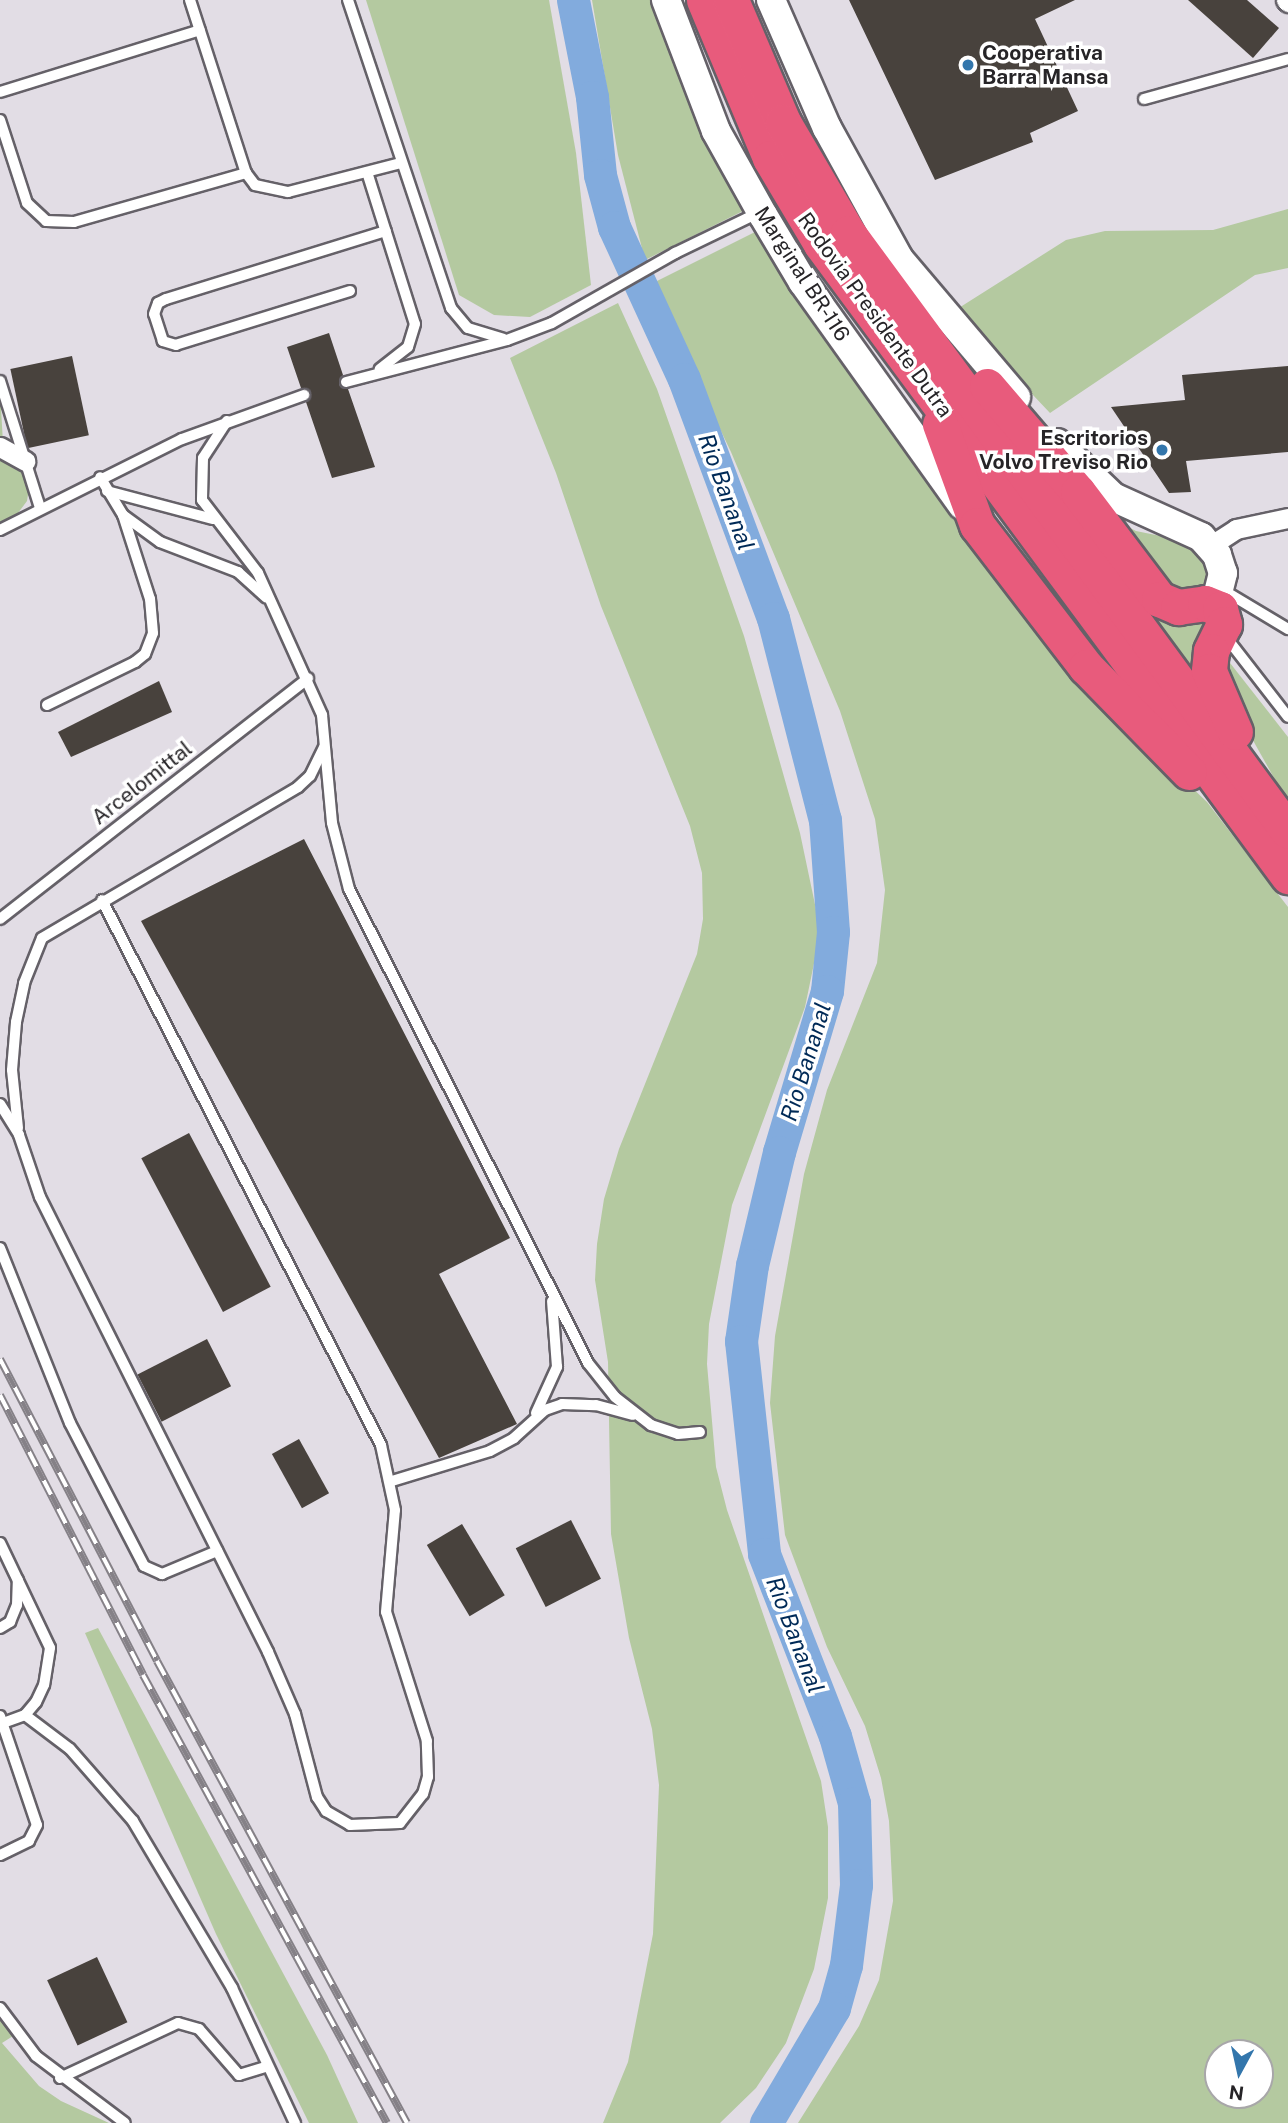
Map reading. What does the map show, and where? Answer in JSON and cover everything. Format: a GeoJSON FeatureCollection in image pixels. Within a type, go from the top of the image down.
{"type":"FeatureCollection","features":[{"type":"Feature","properties":{"kind":"highway","name":"Rodovia Presidente Dutra"},"geometry":{"type":"LineString","coordinates":[[704,0],[750,114],[788,192],[927,387],[1288,876]]}},
{"type":"Feature","properties":{"kind":"highway","name":"Rodovia Presidente Dutra"},"geometry":{"type":"LineString","coordinates":[[731,0],[748,48],[812,177],[897,299],[1288,831]]}},
{"type":"Feature","properties":{"kind":"highway"},"geometry":{"type":"LineString","coordinates":[[897,299],[994,394],[1078,492],[1158,599],[1183,608],[1219,608],[1209,658],[1213,686],[1288,831]]}},
{"type":"Feature","properties":{"kind":"highway"},"geometry":{"type":"LineString","coordinates":[[927,387],[976,525],[1105,688],[1254,833]]}},
{"type":"Feature","properties":{"kind":"main road","name":"Marginal BR-116"},"geometry":{"type":"LineString","coordinates":[[666,0],[716,131],[762,214],[803,282],[976,525]]}},
{"type":"Feature","properties":{"kind":"main road"},"geometry":{"type":"LineString","coordinates":[[771,0],[827,128],[899,259],[1079,467],[1113,497],[1201,537],[1210,546],[1223,572],[1219,608]]}},
{"type":"Feature","properties":{"kind":"street"},"geometry":{"type":"LineString","coordinates":[[0,447],[25,461]]}},
{"type":"Feature","properties":{"kind":"street"},"geometry":{"type":"LineString","coordinates":[[1210,546],[1236,528],[1288,518]]}},
{"type":"Feature","properties":{"kind":"lane"},"geometry":{"type":"LineString","coordinates":[[190,0],[246,173],[259,188],[280,192],[401,163]]}},
{"type":"Feature","properties":{"kind":"lane"},"geometry":{"type":"LineString","coordinates":[[348,0],[401,163],[456,317],[468,328],[507,340]]}},
{"type":"Feature","properties":{"kind":"lane"},"geometry":{"type":"LineString","coordinates":[[0,92],[200,30]]}},
{"type":"Feature","properties":{"kind":"lane"},"geometry":{"type":"LineString","coordinates":[[1144,99],[1288,59]]}},
{"type":"Feature","properties":{"kind":"lane"},"geometry":{"type":"LineString","coordinates":[[0,120],[27,202],[38,217],[55,223],[74,222],[246,173]]}},
{"type":"Feature","properties":{"kind":"lane"},"geometry":{"type":"LineString","coordinates":[[367,172],[415,332],[408,347],[375,373]]}},
{"type":"Feature","properties":{"kind":"lane"},"geometry":{"type":"LineString","coordinates":[[346,382],[507,340],[552,323],[675,253],[762,214]]}},
{"type":"Feature","properties":{"kind":"lane"},"geometry":{"type":"LineString","coordinates":[[350,291],[176,345],[163,341],[154,314],[158,303],[166,299],[386,231]]}},
{"type":"Feature","properties":{"kind":"lane"},"geometry":{"type":"LineString","coordinates":[[0,381],[40,508]]}},
{"type":"Feature","properties":{"kind":"lane"},"geometry":{"type":"LineString","coordinates":[[0,530],[100,477],[227,421],[304,396]]}},
{"type":"Feature","properties":{"kind":"lane"},"geometry":{"type":"LineString","coordinates":[[227,421],[209,444],[200,476],[202,500],[212,519],[244,550],[308,678],[327,740],[332,823],[349,889],[588,1363],[637,1416]]}},
{"type":"Feature","properties":{"kind":"lane"},"geometry":{"type":"LineString","coordinates":[[47,705],[135,662],[150,644],[150,599],[122,515],[100,477]]}},
{"type":"Feature","properties":{"kind":"lane"},"geometry":{"type":"LineString","coordinates":[[107,491],[212,519]]}},
{"type":"Feature","properties":{"kind":"lane"},"geometry":{"type":"LineString","coordinates":[[122,515],[160,542],[238,572],[272,603]]}},
{"type":"Feature","properties":{"kind":"lane"},"geometry":{"type":"LineString","coordinates":[[1219,608],[1288,629]]}},
{"type":"Feature","properties":{"kind":"lane"},"geometry":{"type":"LineString","coordinates":[[1219,608],[1288,717]]}},
{"type":"Feature","properties":{"kind":"lane","name":"Arcelomittal"},"geometry":{"type":"LineString","coordinates":[[0,919],[308,678]]}},
{"type":"Feature","properties":{"kind":"lane"},"geometry":{"type":"LineString","coordinates":[[102,900],[381,1445],[392,1481],[395,1510],[386,1612],[415,1693],[427,1741],[428,1777],[413,1812],[400,1823],[350,1825],[326,1811],[317,1797],[295,1714],[217,1551],[40,1197],[19,1135],[12,1070],[16,1022],[32,956],[52,929],[102,900],[299,788],[320,759],[327,740]]}},
{"type":"Feature","properties":{"kind":"lane"},"geometry":{"type":"LineString","coordinates":[[0,1104],[19,1135]]}},
{"type":"Feature","properties":{"kind":"lane"},"geometry":{"type":"LineString","coordinates":[[0,1248],[71,1423],[144,1566],[162,1574],[217,1551]]}},
{"type":"Feature","properties":{"kind":"lane"},"geometry":{"type":"LineString","coordinates":[[530,1423],[557,1367],[550,1290]]}},
{"type":"Feature","properties":{"kind":"lane"},"geometry":{"type":"LineString","coordinates":[[392,1481],[490,1451],[545,1410],[580,1403],[637,1416],[665,1431],[700,1432]]}},
{"type":"Feature","properties":{"kind":"lane"},"geometry":{"type":"LineString","coordinates":[[0,1543],[19,1576],[50,1648],[44,1685],[24,1715],[2,1719],[37,1825],[29,1841],[0,1856]]}},
{"type":"Feature","properties":{"kind":"lane"},"geometry":{"type":"LineString","coordinates":[[0,1628],[10,1622],[17,1605],[19,1576]]}},
{"type":"Feature","properties":{"kind":"lane"},"geometry":{"type":"LineString","coordinates":[[24,1715],[70,1749],[133,1821],[232,1988],[295,2123]]}},
{"type":"Feature","properties":{"kind":"lane"},"geometry":{"type":"LineString","coordinates":[[0,2008],[36,2056],[60,2078],[125,2123]]}},
{"type":"Feature","properties":{"kind":"lane"},"geometry":{"type":"LineString","coordinates":[[60,2078],[178,2023],[199,2029],[239,2075],[268,2066]]}},
{"type":"Feature","properties":{"kind":"green space"},"geometry":{"type":"Polygon","coordinates":[[[366,0],[549,0],[576,153],[591,285],[530,317],[494,315],[459,295],[366,0]]]}},
{"type":"Feature","properties":{"kind":"green space"},"geometry":{"type":"Polygon","coordinates":[[[592,0],[656,0],[745,210],[645,260],[618,155],[592,0]]]}},
{"type":"Feature","properties":{"kind":"green space"},"geometry":{"type":"Polygon","coordinates":[[[1288,209],[1288,268],[1255,275],[1050,413],[954,311],[1066,240],[1105,231],[1213,230],[1288,209]]]}},
{"type":"Feature","properties":{"kind":"green space"},"geometry":{"type":"Polygon","coordinates":[[[759,230],[1143,741],[1207,802],[1288,907],[1288,2123],[798,2123],[859,2026],[879,1980],[893,1901],[889,1821],[881,1778],[865,1726],[827,1647],[785,1535],[770,1403],[775,1336],[804,1174],[827,1090],[877,963],[885,890],[875,819],[840,711],[731,452],[651,284],[759,230]]]}},
{"type":"Feature","properties":{"kind":"green space"},"geometry":{"type":"Polygon","coordinates":[[[618,303],[657,389],[744,636],[800,833],[817,914],[817,949],[805,1007],[732,1205],[709,1324],[707,1364],[716,1467],[727,1510],[821,1781],[828,1827],[828,1898],[814,1969],[786,2043],[756,2088],[720,2123],[603,2123],[628,2062],[653,1934],[659,1785],[652,1729],[629,1638],[611,1534],[608,1362],[595,1280],[597,1244],[604,1199],[619,1149],[697,954],[703,919],[702,873],[690,826],[601,606],[556,473],[510,358],[618,303]]]}},
{"type":"Feature","properties":{"kind":"green space"},"geometry":{"type":"Polygon","coordinates":[[[0,391],[3,443],[24,469],[29,488],[27,501],[0,537],[0,391]]]}},
{"type":"Feature","properties":{"kind":"green space"},"geometry":{"type":"Polygon","coordinates":[[[1055,486],[1154,615],[1171,622],[1206,619],[1213,706],[1055,486]]]}},
{"type":"Feature","properties":{"kind":"green space"},"geometry":{"type":"Polygon","coordinates":[[[1119,522],[1136,531],[1195,543],[1210,571],[1204,590],[1181,600],[1119,522]]]}},
{"type":"Feature","properties":{"kind":"green space"},"geometry":{"type":"Polygon","coordinates":[[[1223,654],[1288,737],[1288,803],[1226,692],[1223,654]]]}},
{"type":"Feature","properties":{"kind":"green space"},"geometry":{"type":"Polygon","coordinates":[[[98,1628],[327,2055],[358,2123],[309,2123],[216,1934],[85,1633],[98,1628]]]}},
{"type":"Feature","properties":{"kind":"green space"},"geometry":{"type":"Polygon","coordinates":[[[0,2018],[13,2036],[2,2043],[39,2086],[61,2101],[109,2123],[0,2123],[0,2018]]]}},
{"type":"Feature","properties":{"kind":"building","name":"Cooperativa Barra Mansa"},"geometry":{"type":"Polygon","coordinates":[[[849,0],[1075,0],[1035,19],[1078,111],[1030,133],[1033,142],[935,180],[849,0]]]}},
{"type":"Feature","properties":{"kind":"building"},"geometry":{"type":"Polygon","coordinates":[[[1188,0],[1247,0],[1279,28],[1253,58],[1188,0]]]}},
{"type":"Feature","properties":{"kind":"building"},"geometry":{"type":"Polygon","coordinates":[[[329,333],[343,375],[339,385],[348,389],[375,467],[332,478],[306,402],[311,393],[301,388],[287,347],[329,333]]]}},
{"type":"Feature","properties":{"kind":"building"},"geometry":{"type":"Polygon","coordinates":[[[72,356],[89,435],[27,448],[10,369],[72,356]]]}},
{"type":"Feature","properties":{"kind":"building"},"geometry":{"type":"Polygon","coordinates":[[[1288,366],[1288,452],[1186,461],[1191,492],[1169,493],[1111,407],[1185,400],[1182,375],[1288,366]]]}},
{"type":"Feature","properties":{"kind":"building"},"geometry":{"type":"Polygon","coordinates":[[[159,681],[172,712],[71,757],[58,732],[159,681]]]}},
{"type":"Feature","properties":{"kind":"building"},"geometry":{"type":"Polygon","coordinates":[[[304,839],[510,1238],[439,1274],[517,1424],[439,1458],[141,921],[304,839]]]}},
{"type":"Feature","properties":{"kind":"building"},"geometry":{"type":"Polygon","coordinates":[[[189,1133],[271,1287],[223,1312],[141,1158],[189,1133]]]}},
{"type":"Feature","properties":{"kind":"building"},"geometry":{"type":"Polygon","coordinates":[[[207,1339],[231,1386],[162,1422],[138,1374],[207,1339]]]}},
{"type":"Feature","properties":{"kind":"building"},"geometry":{"type":"Polygon","coordinates":[[[299,1439],[329,1493],[302,1508],[272,1454],[299,1439]]]}},
{"type":"Feature","properties":{"kind":"building"},"geometry":{"type":"Polygon","coordinates":[[[571,1520],[601,1579],[546,1607],[516,1548],[571,1520]]]}},
{"type":"Feature","properties":{"kind":"building"},"geometry":{"type":"Polygon","coordinates":[[[462,1524],[505,1595],[470,1616],[427,1545],[462,1524]]]}},
{"type":"Feature","properties":{"kind":"building"},"geometry":{"type":"Polygon","coordinates":[[[97,1957],[127,2022],[78,2045],[47,1980],[97,1957]]]}},
{"type":"Feature","properties":{"kind":"waterway","name":"Rio Bananal"},"geometry":{"type":"LineString","coordinates":[[573,0],[592,97],[600,175],[614,227],[684,379],[773,618],[825,820],[833,932],[827,991],[779,1152],[752,1265],[741,1341],[764,1554],[835,1736],[854,1803],[856,1885],[846,1965],[834,2008],[766,2123]]}},
{"type":"Feature","properties":{"kind":"railway"},"geometry":{"type":"LineString","coordinates":[[0,1359],[157,1661],[407,2123]]}},
{"type":"Feature","properties":{"kind":"railway"},"geometry":{"type":"LineString","coordinates":[[0,1395],[143,1675],[387,2123]]}},
{"type":"Feature","properties":{"kind":"place","name":"Cooperativa Barra Mansa"},"geometry":{"type":"Point","coordinates":[968,65]}},
{"type":"Feature","properties":{"kind":"place","name":"Escritorios Volvo Treviso Rio"},"geometry":{"type":"Point","coordinates":[1162,450]}}]}
